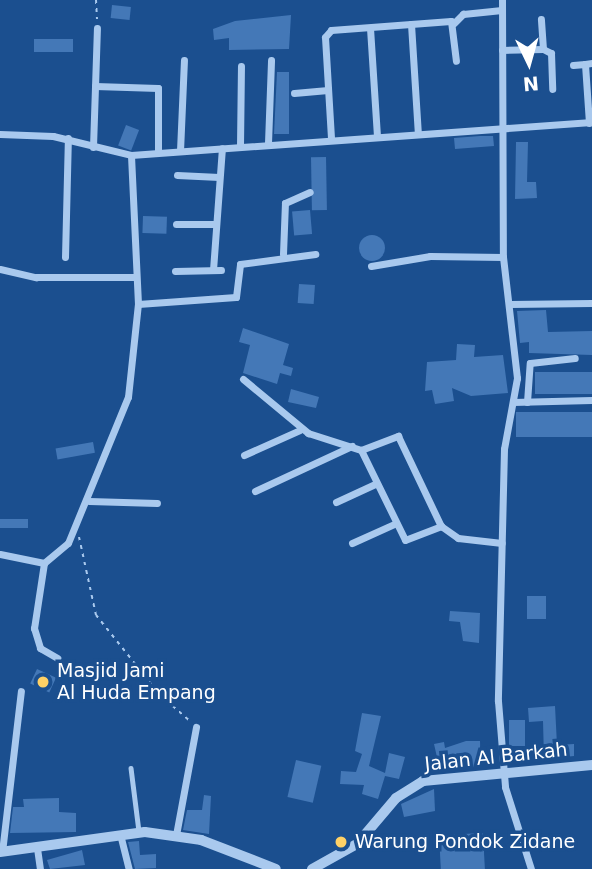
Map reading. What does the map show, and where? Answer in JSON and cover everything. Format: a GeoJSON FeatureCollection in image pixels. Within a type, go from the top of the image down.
{"type":"FeatureCollection","features":[{"type":"Feature","properties":{"kind":"street"},"geometry":{"type":"LineString","coordinates":[[502,0],[503,257],[517,362],[504,449],[498,701],[503,771],[531,869]]}},
{"type":"Feature","properties":{"kind":"street"},"geometry":{"type":"LineString","coordinates":[[331,138],[327,34],[411,24],[454,23],[463,14],[502,10]]}},
{"type":"Feature","properties":{"kind":"street"},"geometry":{"type":"LineString","coordinates":[[541,19],[543,49]]}},
{"type":"Feature","properties":{"kind":"street"},"geometry":{"type":"LineString","coordinates":[[454,23],[456,61]]}},
{"type":"Feature","properties":{"kind":"street"},"geometry":{"type":"LineString","coordinates":[[411,24],[418,134]]}},
{"type":"Feature","properties":{"kind":"street"},"geometry":{"type":"LineString","coordinates":[[93,148],[97,27]]}},
{"type":"Feature","properties":{"kind":"street"},"geometry":{"type":"LineString","coordinates":[[370,28],[377,136]]}},
{"type":"Feature","properties":{"kind":"street"},"geometry":{"type":"LineString","coordinates":[[502,50],[543,49],[551,53],[552,89]]}},
{"type":"Feature","properties":{"kind":"street"},"geometry":{"type":"LineString","coordinates":[[180,150],[184,60]]}},
{"type":"Feature","properties":{"kind":"street"},"geometry":{"type":"LineString","coordinates":[[268,143],[271,60]]}},
{"type":"Feature","properties":{"kind":"street"},"geometry":{"type":"LineString","coordinates":[[0,135],[68,138],[93,148],[131,155],[331,138],[590,122],[588,63],[573,65]]}},
{"type":"Feature","properties":{"kind":"street"},"geometry":{"type":"LineString","coordinates":[[240,146],[241,66]]}},
{"type":"Feature","properties":{"kind":"street"},"geometry":{"type":"LineString","coordinates":[[95,86],[158,88],[158,152]]}},
{"type":"Feature","properties":{"kind":"street"},"geometry":{"type":"LineString","coordinates":[[294,93],[328,90]]}},
{"type":"Feature","properties":{"kind":"street"},"geometry":{"type":"LineString","coordinates":[[65,257],[68,138]]}},
{"type":"Feature","properties":{"kind":"street"},"geometry":{"type":"LineString","coordinates":[[175,271],[217,270],[216,224],[222,148]]}},
{"type":"Feature","properties":{"kind":"street"},"geometry":{"type":"LineString","coordinates":[[57,658],[40,648],[34,628],[44,563],[78,529],[89,501],[97,461],[128,397],[138,304],[131,155]]}},
{"type":"Feature","properties":{"kind":"street"},"geometry":{"type":"LineString","coordinates":[[177,175],[219,177]]}},
{"type":"Feature","properties":{"kind":"street"},"geometry":{"type":"LineString","coordinates":[[283,254],[285,203],[310,192]]}},
{"type":"Feature","properties":{"kind":"street"},"geometry":{"type":"LineString","coordinates":[[176,224],[216,224]]}},
{"type":"Feature","properties":{"kind":"street"},"geometry":{"type":"LineString","coordinates":[[138,304],[236,297],[240,264],[283,254],[315,254]]}},
{"type":"Feature","properties":{"kind":"street"},"geometry":{"type":"LineString","coordinates":[[371,266],[430,256],[503,257]]}},
{"type":"Feature","properties":{"kind":"street"},"geometry":{"type":"LineString","coordinates":[[0,269],[36,277],[135,277]]}},
{"type":"Feature","properties":{"kind":"street"},"geometry":{"type":"LineString","coordinates":[[510,304],[592,303]]}},
{"type":"Feature","properties":{"kind":"street"},"geometry":{"type":"LineString","coordinates":[[527,402],[532,360],[575,358]]}},
{"type":"Feature","properties":{"kind":"street"},"geometry":{"type":"LineString","coordinates":[[243,379],[300,430],[361,450],[394,524],[410,541],[442,526]]}},
{"type":"Feature","properties":{"kind":"street"},"geometry":{"type":"LineString","coordinates":[[513,402],[592,400]]}},
{"type":"Feature","properties":{"kind":"street"},"geometry":{"type":"LineString","coordinates":[[244,456],[300,430]]}},
{"type":"Feature","properties":{"kind":"street"},"geometry":{"type":"LineString","coordinates":[[361,450],[398,436],[442,526],[458,538],[502,543]]}},
{"type":"Feature","properties":{"kind":"street"},"geometry":{"type":"LineString","coordinates":[[255,491],[352,446]]}},
{"type":"Feature","properties":{"kind":"street"},"geometry":{"type":"LineString","coordinates":[[336,502],[375,484]]}},
{"type":"Feature","properties":{"kind":"street"},"geometry":{"type":"LineString","coordinates":[[89,501],[157,503]]}},
{"type":"Feature","properties":{"kind":"street"},"geometry":{"type":"LineString","coordinates":[[352,542],[394,524]]}},
{"type":"Feature","properties":{"kind":"street"},"geometry":{"type":"LineString","coordinates":[[0,554],[44,563]]}},
{"type":"Feature","properties":{"kind":"street"},"geometry":{"type":"LineString","coordinates":[[21,691],[1,852],[139,832],[176,835],[276,869]]}},
{"type":"Feature","properties":{"kind":"street"},"geometry":{"type":"LineString","coordinates":[[176,835],[196,727]]}},
{"type":"Feature","properties":{"kind":"street","name":"Jalan Al Barkah"},"geometry":{"type":"LineString","coordinates":[[312,869],[357,844],[412,785],[503,771],[592,765]]}},
{"type":"Feature","properties":{"kind":"street"},"geometry":{"type":"LineString","coordinates":[[120,833],[129,869]]}},
{"type":"Feature","properties":{"kind":"street"},"geometry":{"type":"LineString","coordinates":[[37,848],[40,869]]}},
{"type":"Feature","properties":{"kind":"lane"},"geometry":{"type":"LineString","coordinates":[[131,768],[139,832]]}},
{"type":"Feature","properties":{"kind":"path"},"geometry":{"type":"LineString","coordinates":[[96,0],[97,27]]}},
{"type":"Feature","properties":{"kind":"path"},"geometry":{"type":"LineString","coordinates":[[78,529],[96,615],[160,695],[196,727]]}},
{"type":"Feature","properties":{"kind":"building"},"geometry":{"type":"Polygon","coordinates":[[[112,5],[131,7],[130,20],[111,18],[112,5]]]}},
{"type":"Feature","properties":{"kind":"building"},"geometry":{"type":"Polygon","coordinates":[[[291,15],[289,49],[229,50],[229,38],[214,40],[213,29],[235,21],[291,15]]]}},
{"type":"Feature","properties":{"kind":"building"},"geometry":{"type":"Polygon","coordinates":[[[34,39],[73,39],[73,52],[34,52],[34,39]]]}},
{"type":"Feature","properties":{"kind":"building"},"geometry":{"type":"Polygon","coordinates":[[[277,72],[289,72],[289,134],[274,134],[277,72]]]}},
{"type":"Feature","properties":{"kind":"building"},"geometry":{"type":"Polygon","coordinates":[[[126,125],[139,130],[131,151],[118,146],[126,125]]]}},
{"type":"Feature","properties":{"kind":"building"},"geometry":{"type":"Polygon","coordinates":[[[493,136],[494,146],[455,149],[454,138],[493,136]]]}},
{"type":"Feature","properties":{"kind":"building"},"geometry":{"type":"Polygon","coordinates":[[[516,142],[528,142],[527,182],[536,182],[537,198],[515,199],[516,142]]]}},
{"type":"Feature","properties":{"kind":"building"},"geometry":{"type":"Polygon","coordinates":[[[311,157],[326,157],[327,210],[312,210],[311,157]]]}},
{"type":"Feature","properties":{"kind":"building"},"geometry":{"type":"Polygon","coordinates":[[[310,210],[312,234],[294,235],[292,212],[310,210]]]}},
{"type":"Feature","properties":{"kind":"building"},"geometry":{"type":"Polygon","coordinates":[[[143,216],[167,217],[166,234],[142,233],[143,216]]]}},
{"type":"Feature","properties":{"kind":"building"},"geometry":{"type":"Polygon","coordinates":[[[372,235],[381,239],[385,248],[381,257],[372,261],[363,257],[359,248],[363,239],[372,235]]]}},
{"type":"Feature","properties":{"kind":"building"},"geometry":{"type":"Polygon","coordinates":[[[299,284],[315,285],[314,304],[298,303],[299,284]]]}},
{"type":"Feature","properties":{"kind":"building"},"geometry":{"type":"Polygon","coordinates":[[[546,310],[548,332],[592,331],[592,355],[529,353],[529,342],[520,343],[517,311],[546,310]]]}},
{"type":"Feature","properties":{"kind":"building"},"geometry":{"type":"Polygon","coordinates":[[[243,328],[289,344],[283,365],[293,368],[291,376],[280,373],[277,384],[243,373],[250,345],[239,342],[243,328]]]}},
{"type":"Feature","properties":{"kind":"building"},"geometry":{"type":"Polygon","coordinates":[[[457,344],[475,345],[474,357],[503,355],[508,393],[471,396],[452,388],[454,401],[435,404],[432,390],[425,391],[427,362],[456,360],[457,344]]]}},
{"type":"Feature","properties":{"kind":"building"},"geometry":{"type":"Polygon","coordinates":[[[535,372],[592,372],[592,394],[535,394],[535,372]]]}},
{"type":"Feature","properties":{"kind":"building"},"geometry":{"type":"Polygon","coordinates":[[[291,389],[319,397],[316,408],[288,402],[291,389]]]}},
{"type":"Feature","properties":{"kind":"building"},"geometry":{"type":"Polygon","coordinates":[[[516,412],[592,412],[592,437],[516,437],[516,412]]]}},
{"type":"Feature","properties":{"kind":"building"},"geometry":{"type":"Polygon","coordinates":[[[93,442],[95,453],[57,459],[56,449],[93,442]]]}},
{"type":"Feature","properties":{"kind":"building"},"geometry":{"type":"Polygon","coordinates":[[[0,519],[28,519],[28,528],[0,528],[0,519]]]}},
{"type":"Feature","properties":{"kind":"building"},"geometry":{"type":"Polygon","coordinates":[[[527,596],[546,596],[546,619],[527,619],[527,596]]]}},
{"type":"Feature","properties":{"kind":"building"},"geometry":{"type":"Polygon","coordinates":[[[450,611],[480,613],[479,643],[463,641],[460,622],[449,621],[450,611]]]}},
{"type":"Feature","properties":{"kind":"building"},"geometry":{"type":"Polygon","coordinates":[[[37,669],[56,678],[49,692],[30,684],[37,669]]]}},
{"type":"Feature","properties":{"kind":"building"},"geometry":{"type":"Polygon","coordinates":[[[555,706],[557,745],[574,744],[574,756],[544,759],[543,721],[529,722],[528,708],[555,706]]]}},
{"type":"Feature","properties":{"kind":"building"},"geometry":{"type":"Polygon","coordinates":[[[362,713],[381,716],[369,766],[385,773],[389,753],[405,757],[399,779],[385,776],[378,799],[362,794],[364,785],[340,784],[341,771],[356,772],[362,754],[355,751],[362,713]]]}},
{"type":"Feature","properties":{"kind":"building"},"geometry":{"type":"Polygon","coordinates":[[[509,720],[525,720],[525,746],[509,746],[509,720]]]}},
{"type":"Feature","properties":{"kind":"building"},"geometry":{"type":"Polygon","coordinates":[[[466,741],[480,741],[481,768],[439,766],[434,744],[444,742],[445,748],[466,741]]]}},
{"type":"Feature","properties":{"kind":"building"},"geometry":{"type":"Polygon","coordinates":[[[296,760],[321,766],[313,803],[287,797],[296,760]]]}},
{"type":"Feature","properties":{"kind":"building"},"geometry":{"type":"Polygon","coordinates":[[[434,789],[435,811],[404,817],[401,804],[434,789]]]}},
{"type":"Feature","properties":{"kind":"building"},"geometry":{"type":"Polygon","coordinates":[[[204,795],[211,796],[209,834],[183,830],[187,810],[202,810],[204,795]]]}},
{"type":"Feature","properties":{"kind":"building"},"geometry":{"type":"Polygon","coordinates":[[[59,798],[59,812],[76,813],[76,832],[10,833],[13,807],[24,807],[23,799],[59,798]]]}},
{"type":"Feature","properties":{"kind":"building"},"geometry":{"type":"Polygon","coordinates":[[[483,833],[485,869],[441,869],[439,835],[483,833]]]}},
{"type":"Feature","properties":{"kind":"building"},"geometry":{"type":"Polygon","coordinates":[[[139,841],[140,855],[156,854],[156,868],[135,869],[128,842],[139,841]]]}},
{"type":"Feature","properties":{"kind":"building"},"geometry":{"type":"Polygon","coordinates":[[[82,850],[85,865],[50,869],[47,860],[82,850]]]}},
{"type":"Feature","properties":{"kind":"place","name":"Masjid Jami Al Huda Empang"},"geometry":{"type":"Point","coordinates":[43,682]}},
{"type":"Feature","properties":{"kind":"place","name":"Warung Pondok Zidane"},"geometry":{"type":"Point","coordinates":[341,842]}}]}
